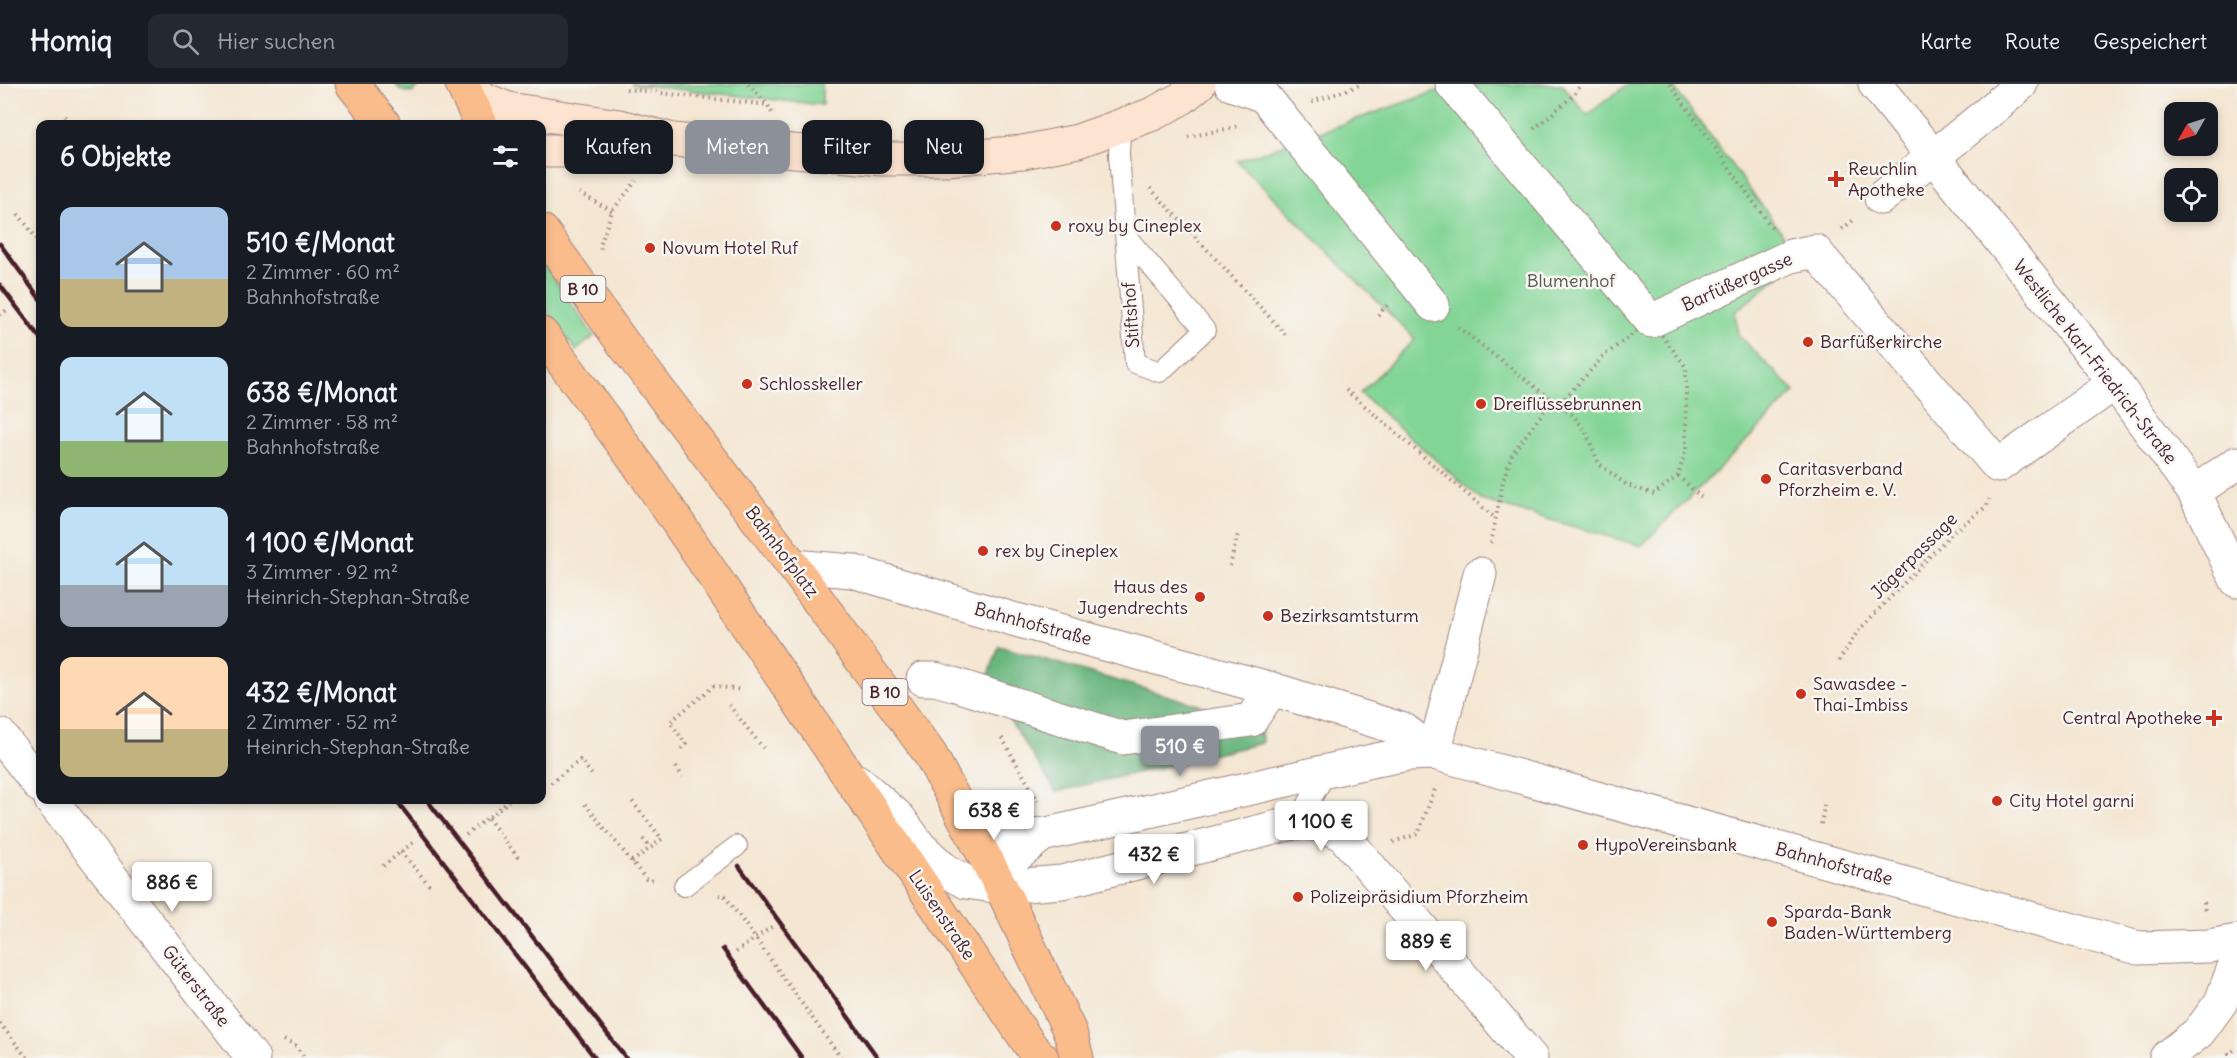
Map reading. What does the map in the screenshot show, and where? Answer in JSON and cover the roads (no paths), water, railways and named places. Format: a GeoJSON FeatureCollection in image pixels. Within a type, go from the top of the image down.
{"type":"FeatureCollection","features":[{"type":"Feature","properties":{"kind":"main road"},"geometry":{"type":"LineString","coordinates":[[352,84],[381,120]]}},
{"type":"Feature","properties":{"kind":"main road"},"geometry":{"type":"LineString","coordinates":[[463,84],[479,120]]}},
{"type":"Feature","properties":{"kind":"main road"},"geometry":{"type":"LineString","coordinates":[[463,84],[486,100],[508,109],[580,120]]}},
{"type":"Feature","properties":{"kind":"main road"},"geometry":{"type":"LineString","coordinates":[[673,140],[881,163],[1023,152],[1069,143],[1119,140],[1153,114],[1182,98],[1199,84]]}},
{"type":"Feature","properties":{"kind":"main road"},"geometry":{"type":"LineString","coordinates":[[546,151],[564,151]]}},
{"type":"Feature","properties":{"kind":"main road","name":"Bahnhofplatz"},"geometry":{"type":"LineString","coordinates":[[546,237],[625,346],[793,566],[930,754],[1001,887]]}},
{"type":"Feature","properties":{"kind":"main road"},"geometry":{"type":"LineString","coordinates":[[546,339],[645,474],[844,770]]}},
{"type":"Feature","properties":{"kind":"main road","name":"Luisenstraße"},"geometry":{"type":"LineString","coordinates":[[844,770],[1032,1048],[1042,1058]]}},
{"type":"Feature","properties":{"kind":"main road","name":"B 10"},"geometry":{"type":"LineString","coordinates":[[1001,887],[1070,1032],[1077,1058]]}},
{"type":"Feature","properties":{"kind":"street"},"geometry":{"type":"LineString","coordinates":[[1231,84],[1264,96],[1433,305]]}},
{"type":"Feature","properties":{"kind":"street","name":"Barfüßergasse"},"geometry":{"type":"LineString","coordinates":[[1452,84],[1651,321],[1803,254],[1998,466],[2115,383]]}},
{"type":"Feature","properties":{"kind":"street","name":"Westliche Karl-Friedrich-Straße"},"geometry":{"type":"LineString","coordinates":[[1875,84],[2115,383],[2194,492],[2237,581]]}},
{"type":"Feature","properties":{"kind":"street"},"geometry":{"type":"LineString","coordinates":[[1881,198],[1933,155],[1979,122],[2021,84]]}},
{"type":"Feature","properties":{"kind":"street"},"geometry":{"type":"LineString","coordinates":[[2194,492],[2237,463]]}},
{"type":"Feature","properties":{"kind":"street","name":"Bahnhofstraße"},"geometry":{"type":"LineString","coordinates":[[793,566],[852,571],[1016,620],[1272,689],[1404,730],[1434,753]]}},
{"type":"Feature","properties":{"kind":"street"},"geometry":{"type":"LineString","coordinates":[[1434,753],[1480,574]]}},
{"type":"Feature","properties":{"kind":"street"},"geometry":{"type":"LineString","coordinates":[[922,679],[935,679],[954,684],[1123,738],[1251,720],[1272,689]]}},
{"type":"Feature","properties":{"kind":"street"},"geometry":{"type":"LineString","coordinates":[[0,735],[36,781]]}},
{"type":"Feature","properties":{"kind":"street","name":"Bahnhofstraße"},"geometry":{"type":"LineString","coordinates":[[968,825],[993,832],[1042,835],[1328,770],[1409,754],[1434,753],[2138,948],[2209,946],[2237,941]]}},
{"type":"Feature","properties":{"kind":"street"},"geometry":{"type":"LineString","coordinates":[[844,770],[891,810],[921,848],[946,871],[966,882],[1001,887],[1062,882],[1297,822],[1318,823],[1343,835],[1477,1009],[1531,1058]]}},
{"type":"Feature","properties":{"kind":"street","name":"Güterstraße"},"geometry":{"type":"LineString","coordinates":[[54,804],[253,1058]]}},
{"type":"Feature","properties":{"kind":"street","name":"Bahnhofstraße"},"geometry":{"type":"LineString","coordinates":[[1001,887],[1011,861],[1042,835]]}},
{"type":"Feature","properties":{"kind":"street"},"geometry":{"type":"LineString","coordinates":[[2166,1058],[2199,1032],[2221,1002],[2237,959]]}},
{"type":"Feature","properties":{"kind":"lane","name":"Stiftshof"},"geometry":{"type":"LineString","coordinates":[[1119,140],[1125,236],[1135,363],[1160,372],[1205,330],[1125,236]]}},
{"type":"Feature","properties":{"kind":"lane"},"geometry":{"type":"LineString","coordinates":[[1297,822],[1328,770]]}},
{"type":"Feature","properties":{"kind":"lane"},"geometry":{"type":"LineString","coordinates":[[684,886],[737,846]]}},
{"type":"Feature","properties":{"kind":"railway"},"geometry":{"type":"LineString","coordinates":[[0,244],[36,294]]}},
{"type":"Feature","properties":{"kind":"railway"},"geometry":{"type":"LineString","coordinates":[[0,285],[36,333]]}},
{"type":"Feature","properties":{"kind":"railway"},"geometry":{"type":"LineString","coordinates":[[399,804],[595,1058]]}},
{"type":"Feature","properties":{"kind":"railway"},"geometry":{"type":"LineString","coordinates":[[430,804],[626,1058]]}},
{"type":"Feature","properties":{"kind":"railway"},"geometry":{"type":"LineString","coordinates":[[739,866],[878,1058]]}},
{"type":"Feature","properties":{"kind":"railway"},"geometry":{"type":"LineString","coordinates":[[723,949],[802,1058]]}},
{"type":"Feature","properties":{"kind":"place","name":"Reuchlin Apotheke"},"geometry":{"type":"Point","coordinates":[1836,179]}},
{"type":"Feature","properties":{"kind":"place","name":"roxy by Cineplex"},"geometry":{"type":"Point","coordinates":[1056,226]}},
{"type":"Feature","properties":{"kind":"place","name":"Novum Hotel Ruf"},"geometry":{"type":"Point","coordinates":[650,248]}},
{"type":"Feature","properties":{"kind":"place","name":"Barfüßerkirche"},"geometry":{"type":"Point","coordinates":[1808,342]}},
{"type":"Feature","properties":{"kind":"place","name":"Schlosskeller"},"geometry":{"type":"Point","coordinates":[747,384]}},
{"type":"Feature","properties":{"kind":"place","name":"Dreiflüssebrunnen"},"geometry":{"type":"Point","coordinates":[1481,404]}},
{"type":"Feature","properties":{"kind":"place","name":"Caritasverband Pforzheim e. V."},"geometry":{"type":"Point","coordinates":[1766,479]}},
{"type":"Feature","properties":{"kind":"place","name":"rex by Cineplex"},"geometry":{"type":"Point","coordinates":[983,551]}},
{"type":"Feature","properties":{"kind":"place","name":"Haus des Jugendrechts"},"geometry":{"type":"Point","coordinates":[1200,597]}},
{"type":"Feature","properties":{"kind":"place","name":"Bezirksamtsturm"},"geometry":{"type":"Point","coordinates":[1268,616]}},
{"type":"Feature","properties":{"kind":"place","name":"Sawasdee - Thai-Imbiss"},"geometry":{"type":"Point","coordinates":[1801,694]}},
{"type":"Feature","properties":{"kind":"place","name":"Central Apotheke"},"geometry":{"type":"Point","coordinates":[2214,718]}},
{"type":"Feature","properties":{"kind":"place","name":"City Hotel garni"},"geometry":{"type":"Point","coordinates":[1997,801]}},
{"type":"Feature","properties":{"kind":"place","name":"HypoVereinsbank"},"geometry":{"type":"Point","coordinates":[1583,845]}},
{"type":"Feature","properties":{"kind":"place","name":"Polizeipräsidium Pforzheim"},"geometry":{"type":"Point","coordinates":[1298,897]}},
{"type":"Feature","properties":{"kind":"place","name":"Sparda-Bank Baden-Württemberg"},"geometry":{"type":"Point","coordinates":[1772,922]}},
{"type":"Feature","properties":{"kind":"park label","name":"Blumenhof"},"geometry":{"type":"Point","coordinates":[1571,281]}}]}
